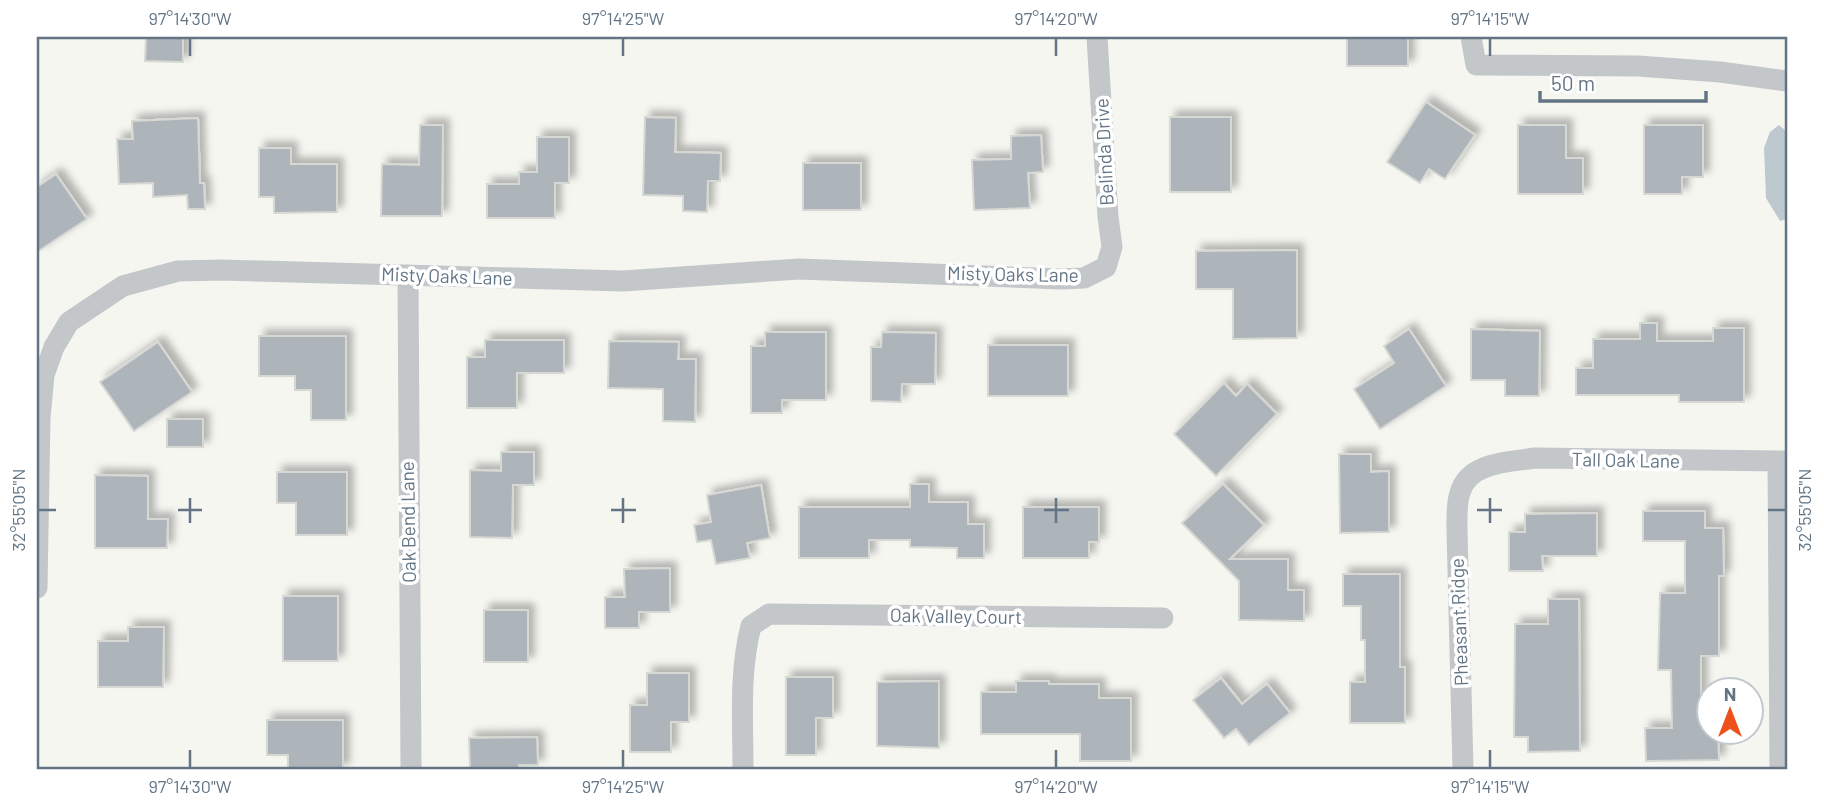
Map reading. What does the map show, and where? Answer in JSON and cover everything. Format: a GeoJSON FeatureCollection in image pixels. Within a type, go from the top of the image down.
{"type":"FeatureCollection","features":[{"type":"Feature","properties":{"kind":"street","name":"Belinda Drive"},"geometry":{"type":"LineString","coordinates":[[1097,37],[1112,247],[1106,267]]}},
{"type":"Feature","properties":{"kind":"street"},"geometry":{"type":"LineString","coordinates":[[1471,37],[1476,65],[1638,66],[1720,72],[1787,81]]}},
{"type":"Feature","properties":{"kind":"street","name":"Misty Oaks Lane"},"geometry":{"type":"LineString","coordinates":[[37,588],[40,418],[44,375],[54,347],[69,322],[123,286],[178,271],[222,270],[623,281],[799,269],[1061,279],[1084,278],[1106,267]]}},
{"type":"Feature","properties":{"kind":"street","name":"Oak Bend Lane"},"geometry":{"type":"LineString","coordinates":[[408,275],[411,769]]}},
{"type":"Feature","properties":{"kind":"street","name":"Tall Oak Lane"},"geometry":{"type":"LineString","coordinates":[[1469,477],[1474,472],[1497,464],[1535,458],[1783,462]]}},
{"type":"Feature","properties":{"kind":"street"},"geometry":{"type":"LineString","coordinates":[[1780,769],[1783,462]]}},
{"type":"Feature","properties":{"kind":"street","name":"Pheasant Ridge"},"geometry":{"type":"LineString","coordinates":[[1463,769],[1457,531],[1459,495],[1469,477]]}},
{"type":"Feature","properties":{"kind":"street","name":"Oak Valley Court"},"geometry":{"type":"LineString","coordinates":[[743,769],[743,685],[751,626],[769,614],[1163,618]]}},
{"type":"Feature","properties":{"kind":"shaded area"},"geometry":{"type":"Polygon","coordinates":[[[1779,125],[1787,132],[1787,219],[1780,221],[1766,198],[1764,148],[1770,132],[1779,125]]]}},
{"type":"Feature","properties":{"kind":"building"},"geometry":{"type":"Polygon","coordinates":[[[146,37],[183,37],[183,62],[145,61],[146,37]]]}},
{"type":"Feature","properties":{"kind":"building"},"geometry":{"type":"Polygon","coordinates":[[[1347,37],[1408,37],[1408,66],[1347,66],[1347,37]]]}},
{"type":"Feature","properties":{"kind":"building"},"geometry":{"type":"Polygon","coordinates":[[[1426,102],[1475,135],[1445,179],[1429,169],[1420,183],[1387,162],[1426,102]]]}},
{"type":"Feature","properties":{"kind":"building"},"geometry":{"type":"Polygon","coordinates":[[[645,117],[676,118],[675,152],[721,153],[720,181],[708,181],[707,212],[683,211],[683,196],[643,195],[645,117]]]}},
{"type":"Feature","properties":{"kind":"building"},"geometry":{"type":"Polygon","coordinates":[[[1170,117],[1231,117],[1231,192],[1170,192],[1170,117]]]}},
{"type":"Feature","properties":{"kind":"building"},"geometry":{"type":"Polygon","coordinates":[[[198,118],[200,183],[204,183],[205,209],[188,209],[187,195],[153,197],[153,183],[119,184],[117,139],[133,139],[132,121],[198,118]]]}},
{"type":"Feature","properties":{"kind":"building"},"geometry":{"type":"Polygon","coordinates":[[[420,125],[443,125],[442,216],[381,216],[382,164],[419,165],[420,125]]]}},
{"type":"Feature","properties":{"kind":"building"},"geometry":{"type":"Polygon","coordinates":[[[1518,125],[1566,125],[1566,158],[1583,158],[1583,194],[1518,194],[1518,125]]]}},
{"type":"Feature","properties":{"kind":"building"},"geometry":{"type":"Polygon","coordinates":[[[1644,125],[1703,125],[1703,177],[1682,177],[1682,194],[1644,194],[1644,125]]]}},
{"type":"Feature","properties":{"kind":"building"},"geometry":{"type":"Polygon","coordinates":[[[1041,135],[1043,172],[1028,173],[1030,208],[974,210],[972,160],[1011,159],[1011,136],[1041,135]]]}},
{"type":"Feature","properties":{"kind":"building"},"geometry":{"type":"Polygon","coordinates":[[[537,137],[569,137],[569,183],[555,183],[555,218],[487,218],[487,184],[519,184],[519,172],[537,172],[537,137]]]}},
{"type":"Feature","properties":{"kind":"building"},"geometry":{"type":"Polygon","coordinates":[[[259,148],[291,148],[291,164],[337,164],[337,212],[274,213],[274,197],[259,197],[259,148]]]}},
{"type":"Feature","properties":{"kind":"building"},"geometry":{"type":"Polygon","coordinates":[[[803,163],[861,163],[861,210],[803,210],[803,163]]]}},
{"type":"Feature","properties":{"kind":"building"},"geometry":{"type":"Polygon","coordinates":[[[56,174],[87,219],[37,252],[37,187],[56,174]]]}},
{"type":"Feature","properties":{"kind":"building"},"geometry":{"type":"Polygon","coordinates":[[[1297,250],[1297,338],[1233,339],[1233,289],[1196,289],[1196,251],[1297,250]]]}},
{"type":"Feature","properties":{"kind":"building"},"geometry":{"type":"Polygon","coordinates":[[[1640,323],[1657,323],[1657,341],[1713,341],[1713,328],[1744,328],[1744,402],[1679,402],[1679,395],[1576,395],[1576,368],[1593,368],[1593,339],[1640,339],[1640,323]]]}},
{"type":"Feature","properties":{"kind":"building"},"geometry":{"type":"Polygon","coordinates":[[[1409,329],[1446,386],[1380,429],[1354,389],[1394,363],[1384,346],[1409,329]]]}},
{"type":"Feature","properties":{"kind":"building"},"geometry":{"type":"Polygon","coordinates":[[[1471,329],[1540,331],[1539,396],[1505,396],[1505,380],[1471,380],[1471,329]]]}},
{"type":"Feature","properties":{"kind":"building"},"geometry":{"type":"Polygon","coordinates":[[[765,332],[826,332],[826,400],[782,400],[782,413],[751,413],[751,346],[765,346],[765,332]]]}},
{"type":"Feature","properties":{"kind":"building"},"geometry":{"type":"Polygon","coordinates":[[[882,332],[936,333],[935,384],[902,384],[901,402],[871,401],[871,347],[881,347],[882,332]]]}},
{"type":"Feature","properties":{"kind":"building"},"geometry":{"type":"Polygon","coordinates":[[[259,336],[346,336],[346,420],[311,420],[311,390],[295,390],[295,376],[259,376],[259,336]]]}},
{"type":"Feature","properties":{"kind":"building"},"geometry":{"type":"Polygon","coordinates":[[[485,340],[564,340],[564,373],[517,373],[517,408],[467,408],[467,357],[485,357],[485,340]]]}},
{"type":"Feature","properties":{"kind":"building"},"geometry":{"type":"Polygon","coordinates":[[[609,341],[679,342],[678,359],[696,359],[695,422],[663,421],[663,389],[608,388],[609,341]]]}},
{"type":"Feature","properties":{"kind":"building"},"geometry":{"type":"Polygon","coordinates":[[[158,342],[192,392],[134,431],[100,382],[158,342]]]}},
{"type":"Feature","properties":{"kind":"building"},"geometry":{"type":"Polygon","coordinates":[[[988,345],[1068,345],[1068,396],[988,396],[988,345]]]}},
{"type":"Feature","properties":{"kind":"building"},"geometry":{"type":"Polygon","coordinates":[[[1224,383],[1236,396],[1247,384],[1277,414],[1216,476],[1174,434],[1224,383]]]}},
{"type":"Feature","properties":{"kind":"building"},"geometry":{"type":"Polygon","coordinates":[[[167,419],[203,419],[203,447],[167,447],[167,419]]]}},
{"type":"Feature","properties":{"kind":"building"},"geometry":{"type":"Polygon","coordinates":[[[501,452],[534,452],[534,485],[513,485],[512,538],[470,537],[470,470],[501,471],[501,452]]]}},
{"type":"Feature","properties":{"kind":"building"},"geometry":{"type":"Polygon","coordinates":[[[1339,454],[1371,454],[1371,472],[1389,471],[1389,532],[1340,533],[1339,454]]]}},
{"type":"Feature","properties":{"kind":"building"},"geometry":{"type":"Polygon","coordinates":[[[277,472],[347,472],[347,535],[296,535],[296,503],[277,503],[277,472]]]}},
{"type":"Feature","properties":{"kind":"building"},"geometry":{"type":"Polygon","coordinates":[[[95,475],[148,476],[148,519],[168,519],[167,548],[95,548],[95,475]]]}},
{"type":"Feature","properties":{"kind":"building"},"geometry":{"type":"Polygon","coordinates":[[[910,484],[929,484],[929,502],[968,502],[968,524],[984,524],[984,558],[957,558],[957,548],[910,547],[910,540],[869,540],[869,558],[799,558],[799,507],[910,507],[910,484]]]}},
{"type":"Feature","properties":{"kind":"building"},"geometry":{"type":"Polygon","coordinates":[[[1223,484],[1264,525],[1230,559],[1288,559],[1288,590],[1304,590],[1304,621],[1239,620],[1239,581],[1182,523],[1223,484]]]}},
{"type":"Feature","properties":{"kind":"building"},"geometry":{"type":"Polygon","coordinates":[[[761,485],[770,538],[747,543],[750,558],[716,564],[711,540],[697,542],[694,525],[711,522],[707,495],[761,485]]]}},
{"type":"Feature","properties":{"kind":"building"},"geometry":{"type":"Polygon","coordinates":[[[1023,507],[1099,507],[1099,542],[1089,542],[1089,558],[1023,558],[1023,507]]]}},
{"type":"Feature","properties":{"kind":"building"},"geometry":{"type":"Polygon","coordinates":[[[1643,511],[1705,511],[1705,528],[1723,528],[1724,576],[1719,576],[1719,656],[1701,656],[1701,676],[1694,676],[1694,746],[1718,746],[1719,760],[1646,761],[1645,728],[1672,728],[1671,670],[1658,670],[1660,593],[1685,593],[1685,541],[1643,541],[1643,511]]]}},
{"type":"Feature","properties":{"kind":"building"},"geometry":{"type":"Polygon","coordinates":[[[1597,513],[1597,556],[1542,556],[1543,571],[1509,571],[1509,532],[1525,532],[1525,514],[1597,513]]]}},
{"type":"Feature","properties":{"kind":"building"},"geometry":{"type":"Polygon","coordinates":[[[670,568],[670,612],[639,612],[639,628],[605,628],[605,597],[625,597],[624,569],[670,568]]]}},
{"type":"Feature","properties":{"kind":"building"},"geometry":{"type":"Polygon","coordinates":[[[1343,574],[1400,574],[1400,667],[1405,667],[1405,723],[1350,723],[1350,682],[1365,682],[1365,640],[1361,640],[1361,606],[1343,606],[1343,574]]]}},
{"type":"Feature","properties":{"kind":"building"},"geometry":{"type":"Polygon","coordinates":[[[283,596],[338,596],[338,661],[283,661],[283,596]]]}},
{"type":"Feature","properties":{"kind":"building"},"geometry":{"type":"Polygon","coordinates":[[[1548,599],[1579,599],[1580,751],[1528,752],[1528,737],[1514,737],[1515,624],[1548,624],[1548,599]]]}},
{"type":"Feature","properties":{"kind":"building"},"geometry":{"type":"Polygon","coordinates":[[[484,610],[528,610],[528,662],[484,662],[484,610]]]}},
{"type":"Feature","properties":{"kind":"building"},"geometry":{"type":"Polygon","coordinates":[[[128,627],[164,627],[163,687],[98,687],[98,641],[128,641],[128,627]]]}},
{"type":"Feature","properties":{"kind":"building"},"geometry":{"type":"Polygon","coordinates":[[[647,673],[689,673],[689,722],[671,722],[671,752],[630,752],[630,705],[647,705],[647,673]]]}},
{"type":"Feature","properties":{"kind":"building"},"geometry":{"type":"Polygon","coordinates":[[[786,677],[833,677],[833,718],[816,718],[816,755],[786,755],[786,677]]]}},
{"type":"Feature","properties":{"kind":"building"},"geometry":{"type":"Polygon","coordinates":[[[1221,678],[1242,704],[1267,684],[1290,713],[1249,745],[1236,729],[1224,738],[1193,700],[1221,678]]]}},
{"type":"Feature","properties":{"kind":"building"},"geometry":{"type":"Polygon","coordinates":[[[939,681],[939,748],[877,746],[877,682],[939,681]]]}},
{"type":"Feature","properties":{"kind":"building"},"geometry":{"type":"Polygon","coordinates":[[[1016,681],[1099,684],[1099,698],[1131,698],[1131,761],[1080,761],[1080,734],[981,734],[981,692],[1016,692],[1016,681]]]}},
{"type":"Feature","properties":{"kind":"building"},"geometry":{"type":"Polygon","coordinates":[[[267,720],[343,720],[343,769],[288,769],[288,755],[267,755],[267,720]]]}},
{"type":"Feature","properties":{"kind":"building"},"geometry":{"type":"Polygon","coordinates":[[[537,737],[538,765],[519,765],[519,769],[470,769],[469,738],[537,737]]]}}]}
